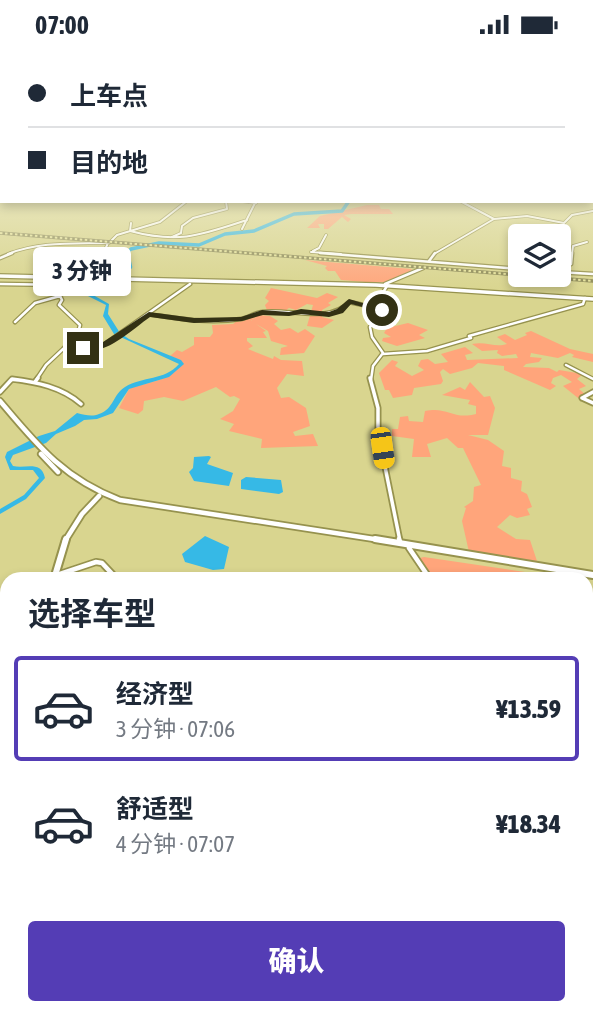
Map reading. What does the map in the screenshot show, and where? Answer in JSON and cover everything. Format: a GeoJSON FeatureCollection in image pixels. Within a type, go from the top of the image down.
{"type":"FeatureCollection","features":[{"type":"Feature","properties":{"kind":"main road"},"geometry":{"type":"LineString","coordinates":[[0,275],[386,285],[593,298]]}},
{"type":"Feature","properties":{"kind":"main road"},"geometry":{"type":"LineString","coordinates":[[386,285],[593,298]]}},
{"type":"Feature","properties":{"kind":"main road"},"geometry":{"type":"LineString","coordinates":[[0,403],[63,477],[99,496],[144,508],[561,572]]}},
{"type":"Feature","properties":{"kind":"main road"},"geometry":{"type":"LineString","coordinates":[[39,449],[72,479],[120,500],[401,543],[565,572]]}},
{"type":"Feature","properties":{"kind":"main road"},"geometry":{"type":"LineString","coordinates":[[57,572],[71,530],[99,496]]}},
{"type":"Feature","properties":{"kind":"street"},"geometry":{"type":"LineString","coordinates":[[90,269],[106,256],[103,255],[108,243],[116,236],[160,222],[184,203]]}},
{"type":"Feature","properties":{"kind":"street"},"geometry":{"type":"LineString","coordinates":[[172,237],[181,233],[182,226],[191,219],[226,209],[226,203]]}},
{"type":"Feature","properties":{"kind":"street"},"geometry":{"type":"LineString","coordinates":[[242,229],[256,203]]}},
{"type":"Feature","properties":{"kind":"street"},"geometry":{"type":"LineString","coordinates":[[464,203],[494,219]]}},
{"type":"Feature","properties":{"kind":"street"},"geometry":{"type":"LineString","coordinates":[[428,262],[436,252],[494,219],[528,216],[564,223],[573,215],[593,211]]}},
{"type":"Feature","properties":{"kind":"street"},"geometry":{"type":"LineString","coordinates":[[130,231],[195,238],[247,220]]}},
{"type":"Feature","properties":{"kind":"street"},"geometry":{"type":"LineString","coordinates":[[130,231],[131,223]]}},
{"type":"Feature","properties":{"kind":"street"},"geometry":{"type":"LineString","coordinates":[[326,235],[319,248],[311,252],[508,268]]}},
{"type":"Feature","properties":{"kind":"street"},"geometry":{"type":"LineString","coordinates":[[0,258],[21,249],[49,244],[108,243]]}},
{"type":"Feature","properties":{"kind":"street"},"geometry":{"type":"LineString","coordinates":[[571,258],[573,246],[587,243]]}},
{"type":"Feature","properties":{"kind":"street"},"geometry":{"type":"LineString","coordinates":[[423,268],[386,285],[381,295],[381,308],[370,328],[371,340],[383,354],[416,354],[444,348],[471,338],[469,336],[582,304],[585,298]]}},
{"type":"Feature","properties":{"kind":"street"},"geometry":{"type":"LineString","coordinates":[[571,271],[593,274]]}},
{"type":"Feature","properties":{"kind":"street"},"geometry":{"type":"LineString","coordinates":[[15,322],[36,303],[60,296],[75,282]]}},
{"type":"Feature","properties":{"kind":"street"},"geometry":{"type":"LineString","coordinates":[[0,284],[43,287],[70,285]]}},
{"type":"Feature","properties":{"kind":"street"},"geometry":{"type":"LineString","coordinates":[[63,349],[99,348],[190,284]]}},
{"type":"Feature","properties":{"kind":"street"},"geometry":{"type":"LineString","coordinates":[[35,381],[46,365],[78,333],[80,325],[59,305],[62,300],[60,296]]}},
{"type":"Feature","properties":{"kind":"street"},"geometry":{"type":"LineString","coordinates":[[149,314],[194,321],[244,319],[262,313],[289,314],[301,311],[329,314],[340,311],[349,302],[381,308]]}},
{"type":"Feature","properties":{"kind":"street"},"geometry":{"type":"LineString","coordinates":[[383,354],[373,366],[370,376],[378,408],[377,432],[401,543]]}},
{"type":"Feature","properties":{"kind":"street"},"geometry":{"type":"LineString","coordinates":[[566,365],[593,379]]}},
{"type":"Feature","properties":{"kind":"street"},"geometry":{"type":"LineString","coordinates":[[0,391],[12,379],[35,381],[74,397],[80,404]]}},
{"type":"Feature","properties":{"kind":"street"},"geometry":{"type":"LineString","coordinates":[[593,392],[582,398],[593,403]]}},
{"type":"Feature","properties":{"kind":"street"},"geometry":{"type":"LineString","coordinates":[[409,548],[424,572]]}},
{"type":"Feature","properties":{"kind":"street"},"geometry":{"type":"LineString","coordinates":[[69,572],[96,562],[102,563],[110,572]]}},
{"type":"Feature","properties":{"kind":"shaded area"},"geometry":{"type":"Polygon","coordinates":[[[367,205],[379,205],[381,209],[389,209],[393,214],[344,215],[351,219],[348,222],[342,217],[328,229],[324,229],[324,224],[318,224],[320,228],[307,228],[320,216],[367,205]]]}},
{"type":"Feature","properties":{"kind":"shaded area"},"geometry":{"type":"Polygon","coordinates":[[[305,260],[412,269],[406,275],[389,282],[359,282],[341,280],[335,271],[325,268],[327,266],[305,260]]]}},
{"type":"Feature","properties":{"kind":"shaded area"},"geometry":{"type":"Polygon","coordinates":[[[271,288],[317,298],[327,293],[338,297],[322,310],[322,317],[334,320],[322,328],[307,326],[313,305],[307,304],[296,310],[289,308],[285,311],[290,314],[268,313],[265,305],[269,301],[265,298],[271,288]]]}},
{"type":"Feature","properties":{"kind":"shaded area"},"geometry":{"type":"Polygon","coordinates":[[[257,315],[251,321],[258,315],[270,316],[278,321],[274,324],[281,330],[290,328],[298,333],[305,329],[315,336],[304,353],[280,355],[281,348],[288,346],[271,341],[268,331],[256,324],[266,331],[263,332],[267,338],[247,338],[247,341],[253,346],[248,349],[273,359],[274,356],[281,360],[302,361],[304,376],[287,374],[277,388],[281,398],[289,397],[306,408],[310,426],[293,432],[295,436],[313,434],[318,446],[261,448],[262,439],[229,431],[234,424],[220,419],[233,411],[240,399],[230,397],[216,387],[183,401],[164,397],[144,401],[143,410],[138,414],[119,408],[129,389],[160,380],[173,373],[181,360],[170,356],[177,350],[182,352],[194,345],[194,337],[210,337],[213,333],[212,325],[233,324],[257,315]]]}},
{"type":"Feature","properties":{"kind":"shaded area"},"geometry":{"type":"Polygon","coordinates":[[[408,323],[428,330],[419,335],[425,338],[397,346],[382,341],[383,338],[391,337],[384,333],[387,328],[408,323]]]}},
{"type":"Feature","properties":{"kind":"shaded area"},"geometry":{"type":"Polygon","coordinates":[[[531,331],[570,349],[593,354],[593,362],[572,357],[574,355],[570,353],[558,358],[531,353],[530,357],[542,358],[539,362],[523,367],[583,374],[577,379],[586,386],[579,389],[586,395],[578,398],[563,386],[572,382],[561,375],[553,378],[551,383],[556,386],[550,390],[504,370],[504,366],[478,363],[472,368],[450,374],[443,369],[440,372],[443,381],[441,384],[414,388],[412,395],[393,398],[389,390],[385,390],[379,373],[392,360],[398,362],[395,366],[412,376],[424,370],[418,366],[421,360],[428,359],[435,364],[448,362],[441,354],[465,347],[473,353],[465,355],[467,360],[518,358],[516,354],[502,356],[497,353],[498,350],[482,351],[472,344],[503,345],[507,344],[497,337],[505,334],[515,340],[531,331]]]}},
{"type":"Feature","properties":{"kind":"shaded area"},"geometry":{"type":"Polygon","coordinates":[[[470,382],[484,397],[490,396],[495,408],[488,435],[468,435],[488,440],[504,451],[502,466],[511,468],[511,478],[522,481],[521,491],[527,494],[532,507],[527,509],[530,515],[517,518],[510,515],[497,527],[516,539],[530,540],[537,561],[469,552],[462,521],[466,508],[464,507],[473,501],[474,487],[481,485],[463,448],[458,448],[447,438],[427,444],[431,457],[412,457],[414,439],[392,436],[392,429],[398,429],[400,417],[408,416],[409,421],[423,422],[425,411],[476,414],[476,406],[468,404],[470,400],[442,395],[460,387],[465,390],[470,382]]]}},
{"type":"Feature","properties":{"kind":"shaded area"},"geometry":{"type":"Polygon","coordinates":[[[424,557],[525,572],[429,572],[420,558],[424,557]]]}},
{"type":"Feature","properties":{"kind":"water"},"geometry":{"type":"Polygon","coordinates":[[[94,282],[112,284],[96,283],[86,291],[109,304],[108,314],[120,333],[181,360],[184,364],[169,377],[129,389],[113,413],[84,420],[56,434],[46,443],[13,455],[10,461],[13,466],[37,467],[45,478],[26,499],[0,514],[0,509],[24,495],[39,478],[33,470],[10,470],[5,457],[7,452],[55,431],[77,413],[91,416],[104,412],[125,387],[160,376],[179,364],[114,334],[103,316],[106,305],[82,293],[94,282]]]}},
{"type":"Feature","properties":{"kind":"water"},"geometry":{"type":"Polygon","coordinates":[[[194,457],[211,457],[207,464],[233,473],[229,486],[194,481],[189,472],[193,468],[194,457]]]}},
{"type":"Feature","properties":{"kind":"water"},"geometry":{"type":"Polygon","coordinates":[[[246,477],[281,480],[283,492],[279,494],[241,489],[241,480],[246,477]]]}},
{"type":"Feature","properties":{"kind":"water"},"geometry":{"type":"Polygon","coordinates":[[[205,536],[229,547],[224,569],[213,570],[185,562],[182,554],[205,536]]]}},
{"type":"Feature","properties":{"kind":"waterway"},"geometry":{"type":"LineString","coordinates":[[125,254],[131,249],[159,243],[199,245],[225,234],[254,231],[294,214],[342,211],[348,203]]}},
{"type":"Feature","properties":{"kind":"waterway"},"geometry":{"type":"LineString","coordinates":[[103,283],[115,281],[119,274],[130,267],[127,253]]}},
{"type":"Feature","properties":{"kind":"railway"},"geometry":{"type":"LineString","coordinates":[[0,233],[593,281]]}},
{"type":"Feature","properties":{"kind":"route"},"geometry":{"type":"LineString","coordinates":[[83,348],[99,348],[149,314],[194,321],[242,319],[262,313],[289,314],[301,311],[329,314],[340,311],[349,302],[382,310]]}}]}
